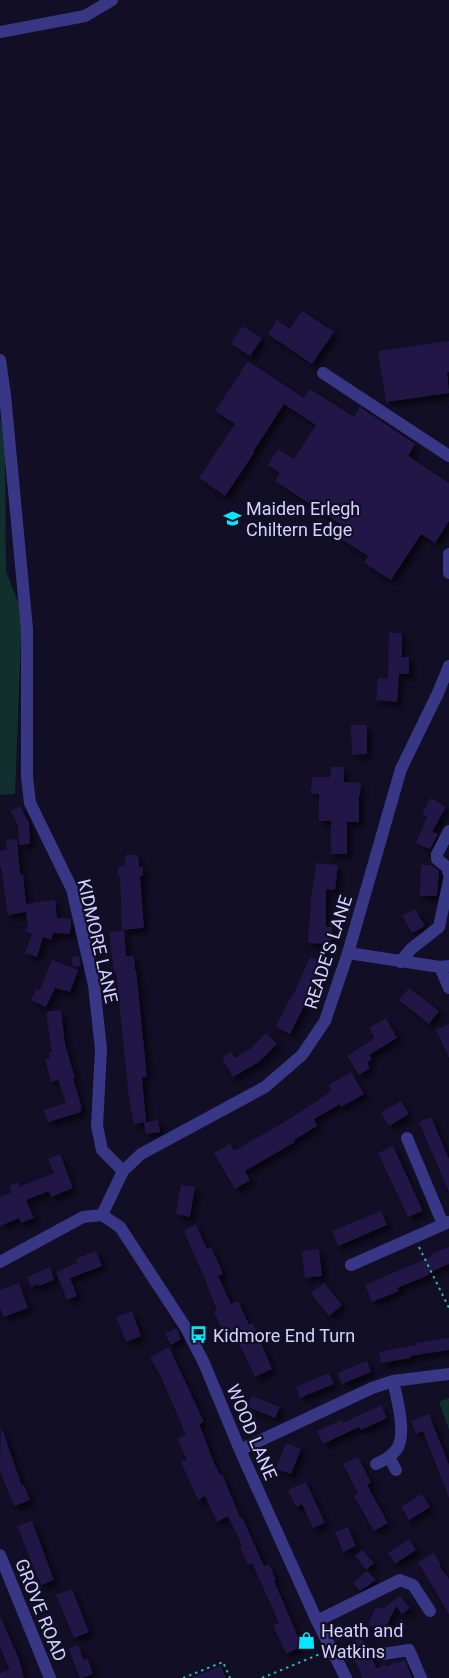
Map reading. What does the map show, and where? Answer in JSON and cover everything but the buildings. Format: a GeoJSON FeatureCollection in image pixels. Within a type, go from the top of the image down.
{"type":"FeatureCollection","features":[{"type":"Feature","properties":{"kind":"street"},"geometry":{"type":"LineString","coordinates":[[0,32],[85,16],[112,0]]}},
{"type":"Feature","properties":{"kind":"street","name":"KIDMORE LANE"},"geometry":{"type":"LineString","coordinates":[[0,360],[27,629],[27,778],[30,803],[72,889],[94,985],[101,1049],[97,1126],[102,1150],[123,1171]]}},
{"type":"Feature","properties":{"kind":"street"},"geometry":{"type":"LineString","coordinates":[[323,373],[449,456]]}},
{"type":"Feature","properties":{"kind":"street"},"geometry":{"type":"LineString","coordinates":[[449,554],[449,574]]}},
{"type":"Feature","properties":{"kind":"street","name":"READE'S LANE"},"geometry":{"type":"LineString","coordinates":[[102,1215],[123,1171],[141,1154],[265,1087],[302,1055],[325,1021],[348,953],[401,769],[443,695],[449,666]]}},
{"type":"Feature","properties":{"kind":"street"},"geometry":{"type":"LineString","coordinates":[[400,962],[411,949],[439,927],[448,873],[437,859],[437,854],[449,831]]}},
{"type":"Feature","properties":{"kind":"street"},"geometry":{"type":"LineString","coordinates":[[348,953],[444,967],[449,988]]}},
{"type":"Feature","properties":{"kind":"street"},"geometry":{"type":"LineString","coordinates":[[351,1265],[446,1223],[406,1138]]}},
{"type":"Feature","properties":{"kind":"street"},"geometry":{"type":"LineString","coordinates":[[0,1262],[83,1218],[102,1215]]}},
{"type":"Feature","properties":{"kind":"street","name":"WOOD LANE"},"geometry":{"type":"LineString","coordinates":[[102,1215],[120,1226],[186,1328],[204,1363],[240,1450],[317,1621],[346,1678]]}},
{"type":"Feature","properties":{"kind":"street"},"geometry":{"type":"LineString","coordinates":[[240,1450],[372,1388],[393,1382],[449,1374]]}},
{"type":"Feature","properties":{"kind":"street"},"geometry":{"type":"LineString","coordinates":[[376,1464],[389,1457],[399,1446],[401,1432],[400,1413],[393,1382]]}},
{"type":"Feature","properties":{"kind":"street"},"geometry":{"type":"LineString","coordinates":[[389,1457],[396,1470]]}},
{"type":"Feature","properties":{"kind":"street","name":"GROVE ROAD"},"geometry":{"type":"LineString","coordinates":[[0,1554],[50,1678]]}},
{"type":"Feature","properties":{"kind":"street"},"geometry":{"type":"LineString","coordinates":[[317,1621],[400,1580],[413,1584],[430,1611]]}},
{"type":"Feature","properties":{"kind":"street"},"geometry":{"type":"LineString","coordinates":[[383,1654],[409,1650],[421,1678]]}},
{"type":"Feature","properties":{"kind":"path"},"geometry":{"type":"LineString","coordinates":[[414,1237],[449,1308]]}},
{"type":"Feature","properties":{"kind":"path"},"geometry":{"type":"LineString","coordinates":[[262,1678],[332,1649]]}},
{"type":"Feature","properties":{"kind":"path"},"geometry":{"type":"LineString","coordinates":[[184,1678],[223,1662],[230,1678]]}},
{"type":"Feature","properties":{"kind":"green space"},"geometry":{"type":"Polygon","coordinates":[[[0,417],[5,450],[6,571],[22,612],[15,794],[0,795],[0,417]]]}},
{"type":"Feature","properties":{"kind":"green space"},"geometry":{"type":"Polygon","coordinates":[[[449,1398],[449,1430],[439,1402],[449,1398]]]}},
{"type":"Feature","properties":{"kind":"place","name":"Maiden Erlegh Chiltern Edge"},"geometry":{"type":"Point","coordinates":[232,518]}},
{"type":"Feature","properties":{"kind":"place","name":"Kidmore End Turn"},"geometry":{"type":"Point","coordinates":[199,1335]}},
{"type":"Feature","properties":{"kind":"place","name":"Heath and Watkins"},"geometry":{"type":"Point","coordinates":[307,1640]}}]}
